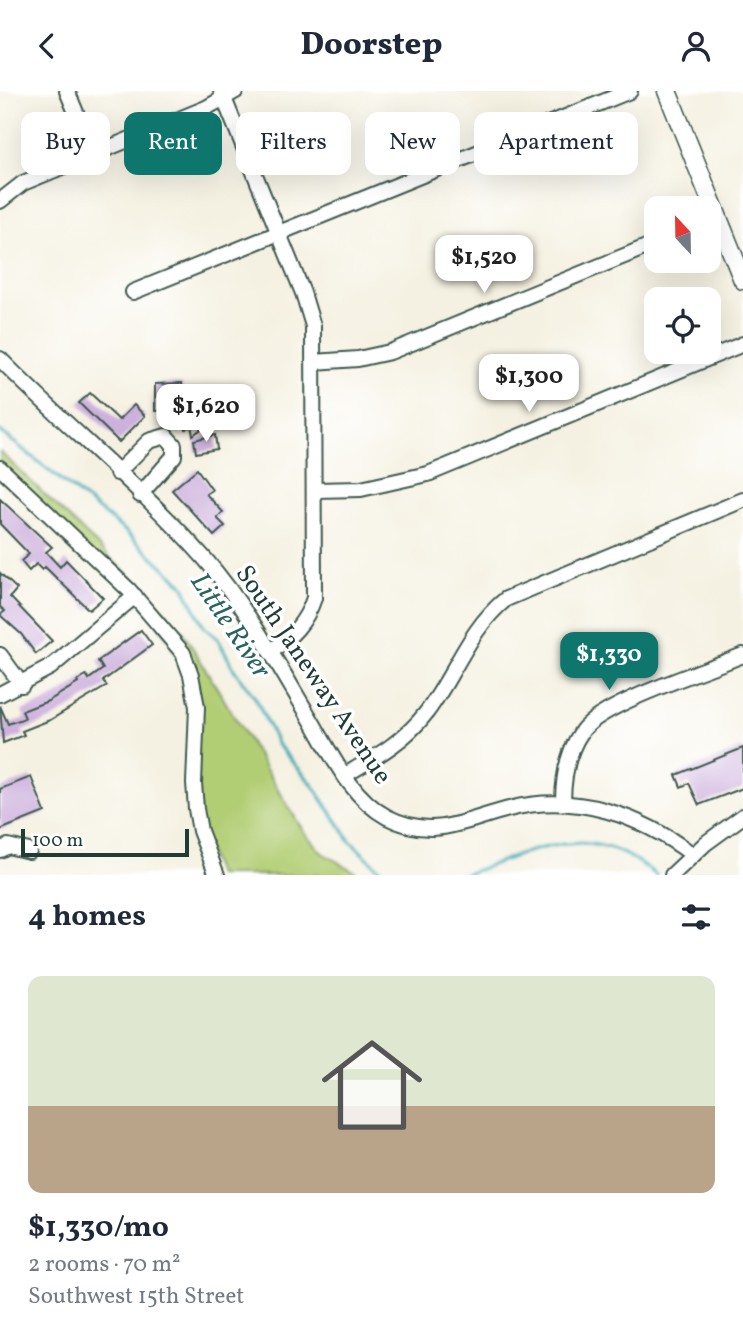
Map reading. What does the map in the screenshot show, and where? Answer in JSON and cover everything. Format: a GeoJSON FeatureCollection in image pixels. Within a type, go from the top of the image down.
{"type":"FeatureCollection","features":[{"type":"Feature","properties":{"kind":"main road"},"geometry":{"type":"LineString","coordinates":[[667,91],[704,196]]}},
{"type":"Feature","properties":{"kind":"main road"},"geometry":{"type":"LineString","coordinates":[[721,236],[743,280]]}},
{"type":"Feature","properties":{"kind":"street"},"geometry":{"type":"LineString","coordinates":[[67,91],[76,112]]}},
{"type":"Feature","properties":{"kind":"street"},"geometry":{"type":"LineString","coordinates":[[133,292],[630,91]]}},
{"type":"Feature","properties":{"kind":"street"},"geometry":{"type":"LineString","coordinates":[[110,145],[227,93],[311,317],[314,362],[314,598],[295,632],[270,652]]}},
{"type":"Feature","properties":{"kind":"street"},"geometry":{"type":"LineString","coordinates":[[0,201],[23,183],[41,175]]}},
{"type":"Feature","properties":{"kind":"street"},"geometry":{"type":"LineString","coordinates":[[314,362],[358,359],[390,352],[644,248]]}},
{"type":"Feature","properties":{"kind":"street"},"geometry":{"type":"LineString","coordinates":[[315,490],[360,489],[428,474],[743,344]]}},
{"type":"Feature","properties":{"kind":"street","name":"South Janeway Avenue"},"geometry":{"type":"LineString","coordinates":[[0,359],[205,560],[270,652],[345,775],[375,810],[399,823],[428,829],[464,825],[522,806],[563,803],[612,811],[631,818],[663,834],[693,855]]}},
{"type":"Feature","properties":{"kind":"street"},"geometry":{"type":"LineString","coordinates":[[117,473],[155,437],[166,436],[171,440],[174,456],[140,495]]}},
{"type":"Feature","properties":{"kind":"street"},"geometry":{"type":"LineString","coordinates":[[0,468],[135,596],[183,653],[193,682],[197,707],[194,783],[196,809],[200,831],[217,875]]}},
{"type":"Feature","properties":{"kind":"street"},"geometry":{"type":"LineString","coordinates":[[345,775],[385,751],[414,727],[432,705],[475,630],[488,613],[506,599],[743,500]]}},
{"type":"Feature","properties":{"kind":"street"},"geometry":{"type":"LineString","coordinates":[[0,694],[22,685],[51,667],[135,596]]}},
{"type":"Feature","properties":{"kind":"street"},"geometry":{"type":"LineString","coordinates":[[0,655],[22,685]]}},
{"type":"Feature","properties":{"kind":"street"},"geometry":{"type":"LineString","coordinates":[[563,803],[568,759],[583,730],[592,721],[618,707],[743,655]]}},
{"type":"Feature","properties":{"kind":"street"},"geometry":{"type":"LineString","coordinates":[[674,874],[693,855],[743,817]]}},
{"type":"Feature","properties":{"kind":"street"},"geometry":{"type":"LineString","coordinates":[[0,850],[8,846],[29,851]]}},
{"type":"Feature","properties":{"kind":"green space"},"geometry":{"type":"Polygon","coordinates":[[[0,452],[156,601],[182,630],[304,832],[322,853],[361,875],[217,875],[200,831],[194,720],[186,677],[169,642],[151,614],[0,471],[0,452]]]}},
{"type":"Feature","properties":{"kind":"building"},"geometry":{"type":"Polygon","coordinates":[[[182,383],[184,413],[201,400],[215,419],[193,435],[191,425],[186,429],[173,410],[155,411],[155,384],[182,383]]]}},
{"type":"Feature","properties":{"kind":"building"},"geometry":{"type":"Polygon","coordinates":[[[90,393],[119,420],[134,405],[145,416],[119,442],[79,403],[90,393]]]}},
{"type":"Feature","properties":{"kind":"building"},"geometry":{"type":"Polygon","coordinates":[[[215,435],[217,449],[196,453],[194,440],[215,435]]]}},
{"type":"Feature","properties":{"kind":"building"},"geometry":{"type":"Polygon","coordinates":[[[197,469],[212,490],[206,494],[223,512],[217,518],[225,526],[214,536],[172,490],[197,469]]]}},
{"type":"Feature","properties":{"kind":"building"},"geometry":{"type":"Polygon","coordinates":[[[0,499],[52,547],[46,552],[60,567],[66,560],[103,598],[89,610],[45,567],[42,570],[36,564],[29,571],[21,561],[29,554],[0,524],[0,499]]]}},
{"type":"Feature","properties":{"kind":"building"},"geometry":{"type":"Polygon","coordinates":[[[0,573],[17,589],[10,597],[52,641],[36,654],[21,634],[0,615],[5,611],[0,607],[0,573]]]}},
{"type":"Feature","properties":{"kind":"building"},"geometry":{"type":"Polygon","coordinates":[[[141,630],[152,645],[103,681],[107,686],[50,720],[22,731],[24,735],[3,743],[0,706],[8,724],[25,718],[22,711],[48,701],[86,675],[89,679],[103,669],[98,661],[141,630]]]}},
{"type":"Feature","properties":{"kind":"building"},"geometry":{"type":"Polygon","coordinates":[[[743,748],[743,788],[699,805],[689,783],[681,787],[676,775],[743,748]]]}},
{"type":"Feature","properties":{"kind":"building"},"geometry":{"type":"Polygon","coordinates":[[[31,777],[45,812],[0,830],[0,789],[31,777]]]}},
{"type":"Feature","properties":{"kind":"waterway","name":"Little River"},"geometry":{"type":"LineString","coordinates":[[0,431],[124,530],[183,585],[204,627],[218,639],[235,671],[256,699],[277,744],[312,784],[350,841],[381,871],[390,875]]}},
{"type":"Feature","properties":{"kind":"waterway","name":"Little River"},"geometry":{"type":"LineString","coordinates":[[464,875],[515,856],[562,844],[608,848],[632,858],[656,875]]}}]}
